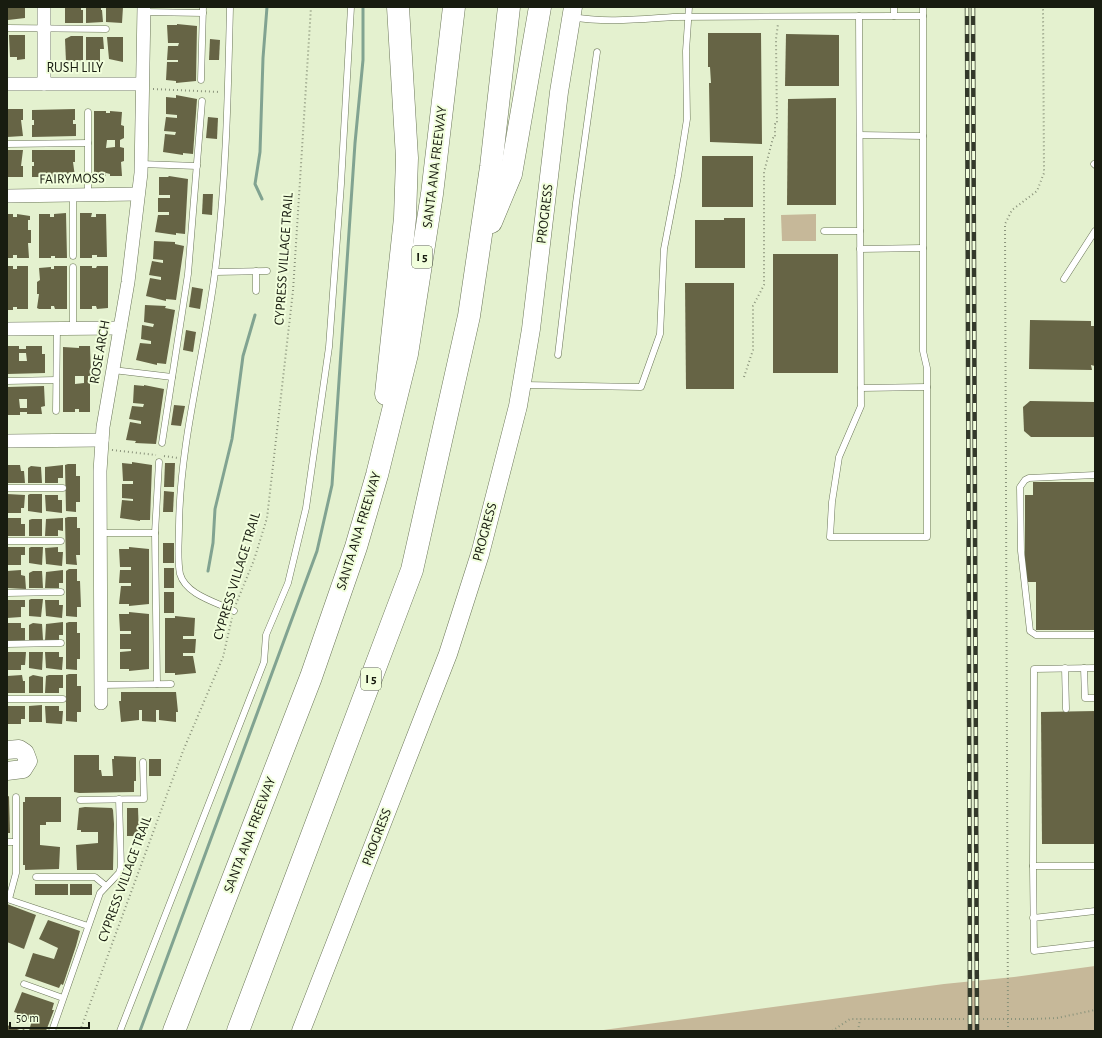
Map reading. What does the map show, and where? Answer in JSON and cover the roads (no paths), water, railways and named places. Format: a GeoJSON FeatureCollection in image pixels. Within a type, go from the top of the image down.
{"type":"FeatureCollection","features":[{"type":"Feature","properties":{"kind":"highway"},"geometry":{"type":"LineString","coordinates":[[377,475],[404,218],[407,158],[398,7]]}},
{"type":"Feature","properties":{"kind":"highway"},"geometry":{"type":"LineString","coordinates":[[451,7],[451,37]]}},
{"type":"Feature","properties":{"kind":"highway","name":"SANTA ANA FREEWAY"},"geometry":{"type":"LineString","coordinates":[[174,1031],[311,677],[356,547],[377,475],[407,354],[432,194],[454,7]]}},
{"type":"Feature","properties":{"kind":"highway","name":"I 5"},"geometry":{"type":"LineString","coordinates":[[238,1031],[412,570],[469,316],[491,167],[509,7]]}},
{"type":"Feature","properties":{"kind":"highway"},"geometry":{"type":"LineString","coordinates":[[479,249],[511,174],[540,7]]}},
{"type":"Feature","properties":{"kind":"street"},"geometry":{"type":"LineString","coordinates":[[44,7],[44,84]]}},
{"type":"Feature","properties":{"kind":"street","name":"ROSE ARCH"},"geometry":{"type":"LineString","coordinates":[[101,703],[102,445],[120,328],[141,164],[144,10]]}},
{"type":"Feature","properties":{"kind":"street","name":"PROGRESS"},"geometry":{"type":"LineString","coordinates":[[301,1031],[448,654],[480,554],[522,386],[531,329],[559,92],[572,12]]}},
{"type":"Feature","properties":{"kind":"street","name":"RUSH LILY"},"geometry":{"type":"LineString","coordinates":[[7,84],[142,87]]}},
{"type":"Feature","properties":{"kind":"street","name":"FAIRYMOSS"},"geometry":{"type":"LineString","coordinates":[[7,196],[138,194]]}},
{"type":"Feature","properties":{"kind":"street"},"geometry":{"type":"LineString","coordinates":[[7,329],[120,328]]}},
{"type":"Feature","properties":{"kind":"street"},"geometry":{"type":"LineString","coordinates":[[7,441],[102,445]]}},
{"type":"Feature","properties":{"kind":"street"},"geometry":{"type":"LineString","coordinates":[[7,750],[19,749],[25,753],[28,761],[23,769],[7,771]]}},
{"type":"Feature","properties":{"kind":"lane"},"geometry":{"type":"LineString","coordinates":[[230,7],[228,92],[220,211],[214,272],[185,459],[180,501],[180,573],[184,582],[190,589],[234,611]]}},
{"type":"Feature","properties":{"kind":"lane"},"geometry":{"type":"LineString","coordinates":[[120,1031],[264,662],[266,635],[288,583],[306,508],[330,347],[342,176],[351,7]]}},
{"type":"Feature","properties":{"kind":"lane"},"geometry":{"type":"LineString","coordinates":[[522,386],[641,387],[660,334],[664,249],[687,119],[687,18],[689,7]]}},
{"type":"Feature","properties":{"kind":"lane"},"geometry":{"type":"LineString","coordinates":[[894,7],[894,16]]}},
{"type":"Feature","properties":{"kind":"lane"},"geometry":{"type":"LineString","coordinates":[[859,16],[861,406],[859,415],[850,428],[838,457],[832,502],[830,537],[927,537],[927,387],[923,351],[923,7]]}},
{"type":"Feature","properties":{"kind":"lane"},"geometry":{"type":"LineString","coordinates":[[144,10],[203,10],[201,80]]}},
{"type":"Feature","properties":{"kind":"lane"},"geometry":{"type":"LineString","coordinates":[[572,12],[583,19],[923,16]]}},
{"type":"Feature","properties":{"kind":"lane"},"geometry":{"type":"LineString","coordinates":[[7,28],[106,29]]}},
{"type":"Feature","properties":{"kind":"lane"},"geometry":{"type":"LineString","coordinates":[[558,355],[576,203],[597,52]]}},
{"type":"Feature","properties":{"kind":"lane"},"geometry":{"type":"LineString","coordinates":[[162,443],[188,274],[202,101]]}},
{"type":"Feature","properties":{"kind":"lane"},"geometry":{"type":"LineString","coordinates":[[88,112],[88,195]]}},
{"type":"Feature","properties":{"kind":"lane"},"geometry":{"type":"LineString","coordinates":[[860,135],[923,136]]}},
{"type":"Feature","properties":{"kind":"lane"},"geometry":{"type":"LineString","coordinates":[[7,144],[88,143]]}},
{"type":"Feature","properties":{"kind":"lane"},"geometry":{"type":"LineString","coordinates":[[141,164],[197,166]]}},
{"type":"Feature","properties":{"kind":"lane"},"geometry":{"type":"LineString","coordinates":[[73,195],[73,256]]}},
{"type":"Feature","properties":{"kind":"lane"},"geometry":{"type":"LineString","coordinates":[[824,231],[860,231]]}},
{"type":"Feature","properties":{"kind":"lane"},"geometry":{"type":"LineString","coordinates":[[1064,280],[1095,231]]}},
{"type":"Feature","properties":{"kind":"lane"},"geometry":{"type":"LineString","coordinates":[[860,249],[923,248]]}},
{"type":"Feature","properties":{"kind":"lane"},"geometry":{"type":"LineString","coordinates":[[73,267],[73,328]]}},
{"type":"Feature","properties":{"kind":"lane"},"geometry":{"type":"LineString","coordinates":[[256,271],[256,291]]}},
{"type":"Feature","properties":{"kind":"lane"},"geometry":{"type":"LineString","coordinates":[[214,272],[267,271]]}},
{"type":"Feature","properties":{"kind":"lane"},"geometry":{"type":"LineString","coordinates":[[56,412],[57,328]]}},
{"type":"Feature","properties":{"kind":"lane"},"geometry":{"type":"LineString","coordinates":[[113,370],[172,377]]}},
{"type":"Feature","properties":{"kind":"lane"},"geometry":{"type":"LineString","coordinates":[[7,381],[56,380]]}},
{"type":"Feature","properties":{"kind":"lane"},"geometry":{"type":"LineString","coordinates":[[861,388],[927,387]]}},
{"type":"Feature","properties":{"kind":"lane"},"geometry":{"type":"LineString","coordinates":[[157,684],[155,533],[159,462]]}},
{"type":"Feature","properties":{"kind":"lane"},"geometry":{"type":"LineString","coordinates":[[1095,475],[1029,478],[1024,480],[1020,487],[1020,551],[1030,631],[1036,636],[1095,635]]}},
{"type":"Feature","properties":{"kind":"lane"},"geometry":{"type":"LineString","coordinates":[[7,488],[63,488]]}},
{"type":"Feature","properties":{"kind":"lane"},"geometry":{"type":"LineString","coordinates":[[101,533],[155,533]]}},
{"type":"Feature","properties":{"kind":"lane"},"geometry":{"type":"LineString","coordinates":[[7,541],[62,541]]}},
{"type":"Feature","properties":{"kind":"lane"},"geometry":{"type":"LineString","coordinates":[[7,593],[61,592]]}},
{"type":"Feature","properties":{"kind":"lane"},"geometry":{"type":"LineString","coordinates":[[7,644],[61,643]]}},
{"type":"Feature","properties":{"kind":"lane"},"geometry":{"type":"LineString","coordinates":[[1065,668],[1066,709]]}},
{"type":"Feature","properties":{"kind":"lane"},"geometry":{"type":"LineString","coordinates":[[1084,668],[1084,698],[1095,698]]}},
{"type":"Feature","properties":{"kind":"lane"},"geometry":{"type":"LineString","coordinates":[[1095,668],[1034,669],[1032,918],[1034,951],[1095,944]]}},
{"type":"Feature","properties":{"kind":"lane"},"geometry":{"type":"LineString","coordinates":[[101,685],[171,684]]}},
{"type":"Feature","properties":{"kind":"lane"},"geometry":{"type":"LineString","coordinates":[[7,700],[63,699]]}},
{"type":"Feature","properties":{"kind":"lane"},"geometry":{"type":"LineString","coordinates":[[80,800],[144,799],[143,762]]}},
{"type":"Feature","properties":{"kind":"lane"},"geometry":{"type":"LineString","coordinates":[[16,797],[16,873],[8,899],[88,926]]}},
{"type":"Feature","properties":{"kind":"lane"},"geometry":{"type":"LineString","coordinates":[[52,1031],[100,894],[119,873],[121,867],[119,800]]}},
{"type":"Feature","properties":{"kind":"lane"},"geometry":{"type":"LineString","coordinates":[[7,842],[15,842]]}},
{"type":"Feature","properties":{"kind":"lane"},"geometry":{"type":"LineString","coordinates":[[1033,866],[1095,866]]}},
{"type":"Feature","properties":{"kind":"lane"},"geometry":{"type":"LineString","coordinates":[[36,877],[95,877],[106,886]]}},
{"type":"Feature","properties":{"kind":"lane"},"geometry":{"type":"LineString","coordinates":[[1032,918],[1095,911]]}},
{"type":"Feature","properties":{"kind":"lane"},"geometry":{"type":"LineString","coordinates":[[24,984],[63,998]]}},
{"type":"Feature","properties":{"kind":"waterway"},"geometry":{"type":"LineString","coordinates":[[262,199],[255,184],[260,152],[263,58],[267,7]]}},
{"type":"Feature","properties":{"kind":"waterway"},"geometry":{"type":"LineString","coordinates":[[140,1031],[317,551],[332,485],[355,143],[363,60],[363,7]]}},
{"type":"Feature","properties":{"kind":"waterway"},"geometry":{"type":"LineString","coordinates":[[208,571],[213,543],[215,509],[232,439],[243,356],[255,315]]}},
{"type":"Feature","properties":{"kind":"railway"},"geometry":{"type":"LineString","coordinates":[[967,7],[970,1031]]}},
{"type":"Feature","properties":{"kind":"railway"},"geometry":{"type":"LineString","coordinates":[[973,7],[977,1031]]}}]}
